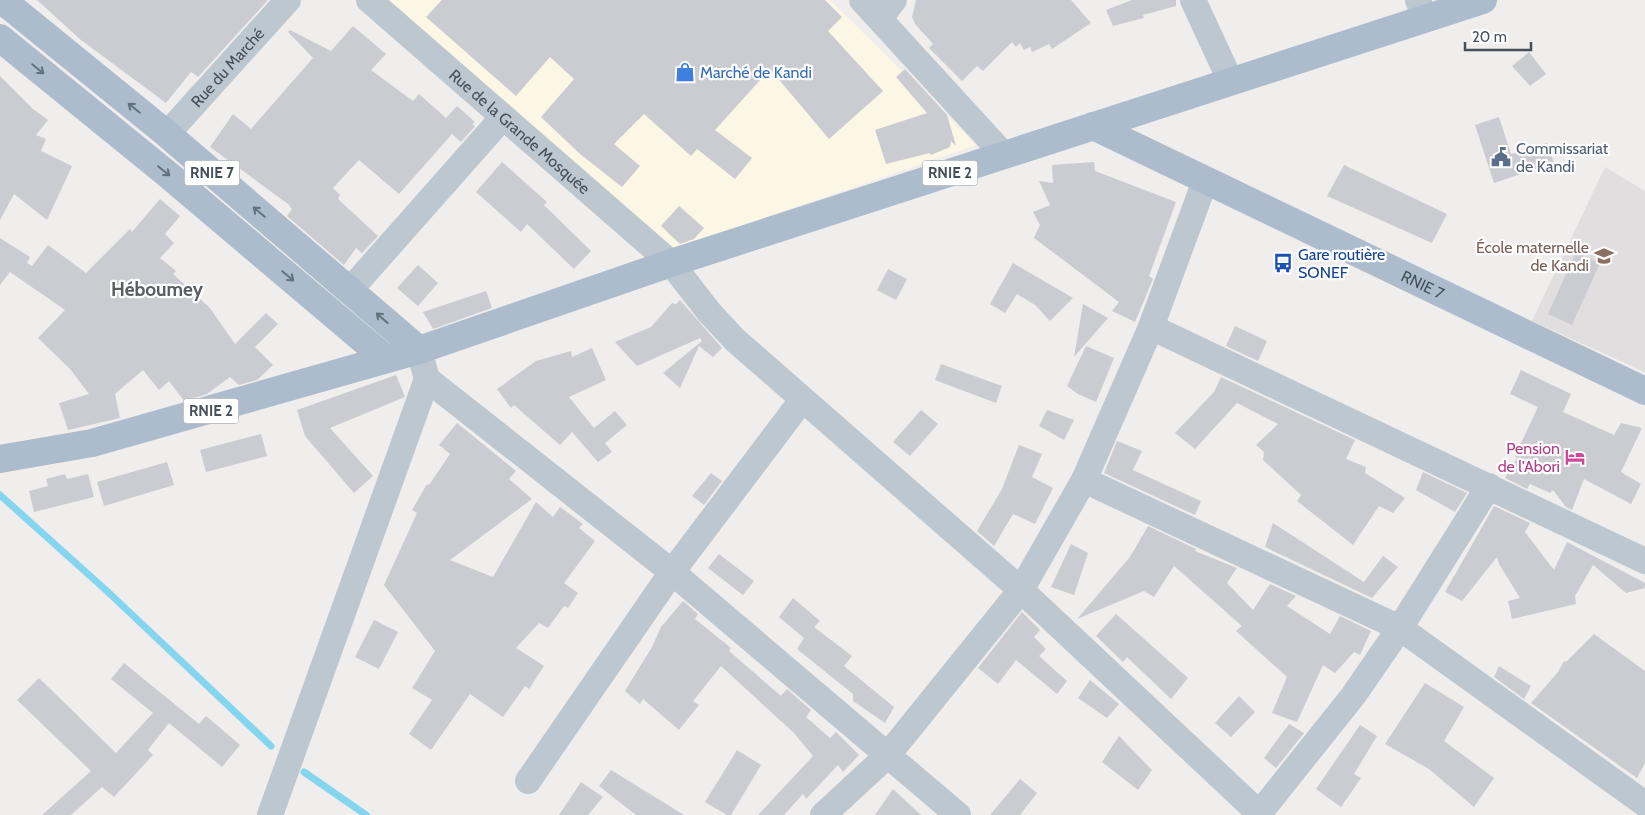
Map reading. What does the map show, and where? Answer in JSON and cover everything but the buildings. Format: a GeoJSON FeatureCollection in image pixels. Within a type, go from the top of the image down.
{"type":"FeatureCollection","features":[{"type":"Feature","properties":{"kind":"main road","name":"RNIE 7"},"geometry":{"type":"LineString","coordinates":[[2,0],[166,134],[419,350]]}},
{"type":"Feature","properties":{"kind":"main road","name":"RNIE 2"},"geometry":{"type":"LineString","coordinates":[[4,460],[92,443],[419,350],[671,262],[1230,80],[1422,9],[1483,0]]}},
{"type":"Feature","properties":{"kind":"main road","name":"RNIE 7"},"geometry":{"type":"LineString","coordinates":[[0,38],[166,173],[386,360]]}},
{"type":"Feature","properties":{"kind":"main road","name":"RNIE 7"},"geometry":{"type":"LineString","coordinates":[[1092,126],[1645,391]]}},
{"type":"Feature","properties":{"kind":"street","name":"Rue du Marché"},"geometry":{"type":"LineString","coordinates":[[166,134],[288,0]]}},
{"type":"Feature","properties":{"kind":"street","name":"Rue de la Grande Mosquée"},"geometry":{"type":"LineString","coordinates":[[369,0],[671,262],[709,312],[735,340],[1021,590],[1259,814]]}},
{"type":"Feature","properties":{"kind":"street"},"geometry":{"type":"LineString","coordinates":[[1193,0],[1230,80]]}},
{"type":"Feature","properties":{"kind":"street"},"geometry":{"type":"LineString","coordinates":[[879,6],[1004,155]]}},
{"type":"Feature","properties":{"kind":"street"},"geometry":{"type":"LineString","coordinates":[[350,290],[503,117]]}},
{"type":"Feature","properties":{"kind":"street"},"geometry":{"type":"LineString","coordinates":[[823,815],[887,756],[1021,590],[1084,480],[1151,327],[1205,181]]}},
{"type":"Feature","properties":{"kind":"street"},"geometry":{"type":"LineString","coordinates":[[1151,327],[1489,486],[1643,556]]}},
{"type":"Feature","properties":{"kind":"street"},"geometry":{"type":"LineString","coordinates":[[270,815],[427,379],[419,350]]}},
{"type":"Feature","properties":{"kind":"street"},"geometry":{"type":"LineString","coordinates":[[427,379],[672,572],[958,815]]}},
{"type":"Feature","properties":{"kind":"street"},"geometry":{"type":"LineString","coordinates":[[528,780],[672,572],[802,400]]}},
{"type":"Feature","properties":{"kind":"street"},"geometry":{"type":"LineString","coordinates":[[1084,480],[1400,628],[1643,806]]}},
{"type":"Feature","properties":{"kind":"street"},"geometry":{"type":"LineString","coordinates":[[1259,814],[1354,696],[1400,628],[1489,486]]}},
{"type":"Feature","properties":{"kind":"shaded area","name":"Marché de Kandi"},"geometry":{"type":"Polygon","coordinates":[[[384,0],[830,0],[976,145],[672,250],[384,0]]]}},
{"type":"Feature","properties":{"kind":"shaded area","name":"École maternelle de Kandi"},"geometry":{"type":"Polygon","coordinates":[[[1605,167],[1645,191],[1645,372],[1532,321],[1605,167]]]}},
{"type":"Feature","properties":{"kind":"waterway"},"geometry":{"type":"LineString","coordinates":[[0,495],[108,592],[271,746]]}},
{"type":"Feature","properties":{"kind":"waterway"},"geometry":{"type":"LineString","coordinates":[[304,772],[366,815]]}},
{"type":"Feature","properties":{"kind":"place","name":"Marché de Kandi"},"geometry":{"type":"Point","coordinates":[685,72]}},
{"type":"Feature","properties":{"kind":"place","name":"Commissariat de Kandi"},"geometry":{"type":"Point","coordinates":[1501,157]}},
{"type":"Feature","properties":{"kind":"place","name":"École maternelle de Kandi"},"geometry":{"type":"Point","coordinates":[1604,256]}},
{"type":"Feature","properties":{"kind":"place","name":"Gare routière SONEF"},"geometry":{"type":"Point","coordinates":[1283,263]}},
{"type":"Feature","properties":{"kind":"place","name":"Pension de l'Abori"},"geometry":{"type":"Point","coordinates":[1575,457]}},
{"type":"Feature","properties":{"kind":"district","name":"Héboumey"},"geometry":{"type":"Point","coordinates":[157,289]}}]}
